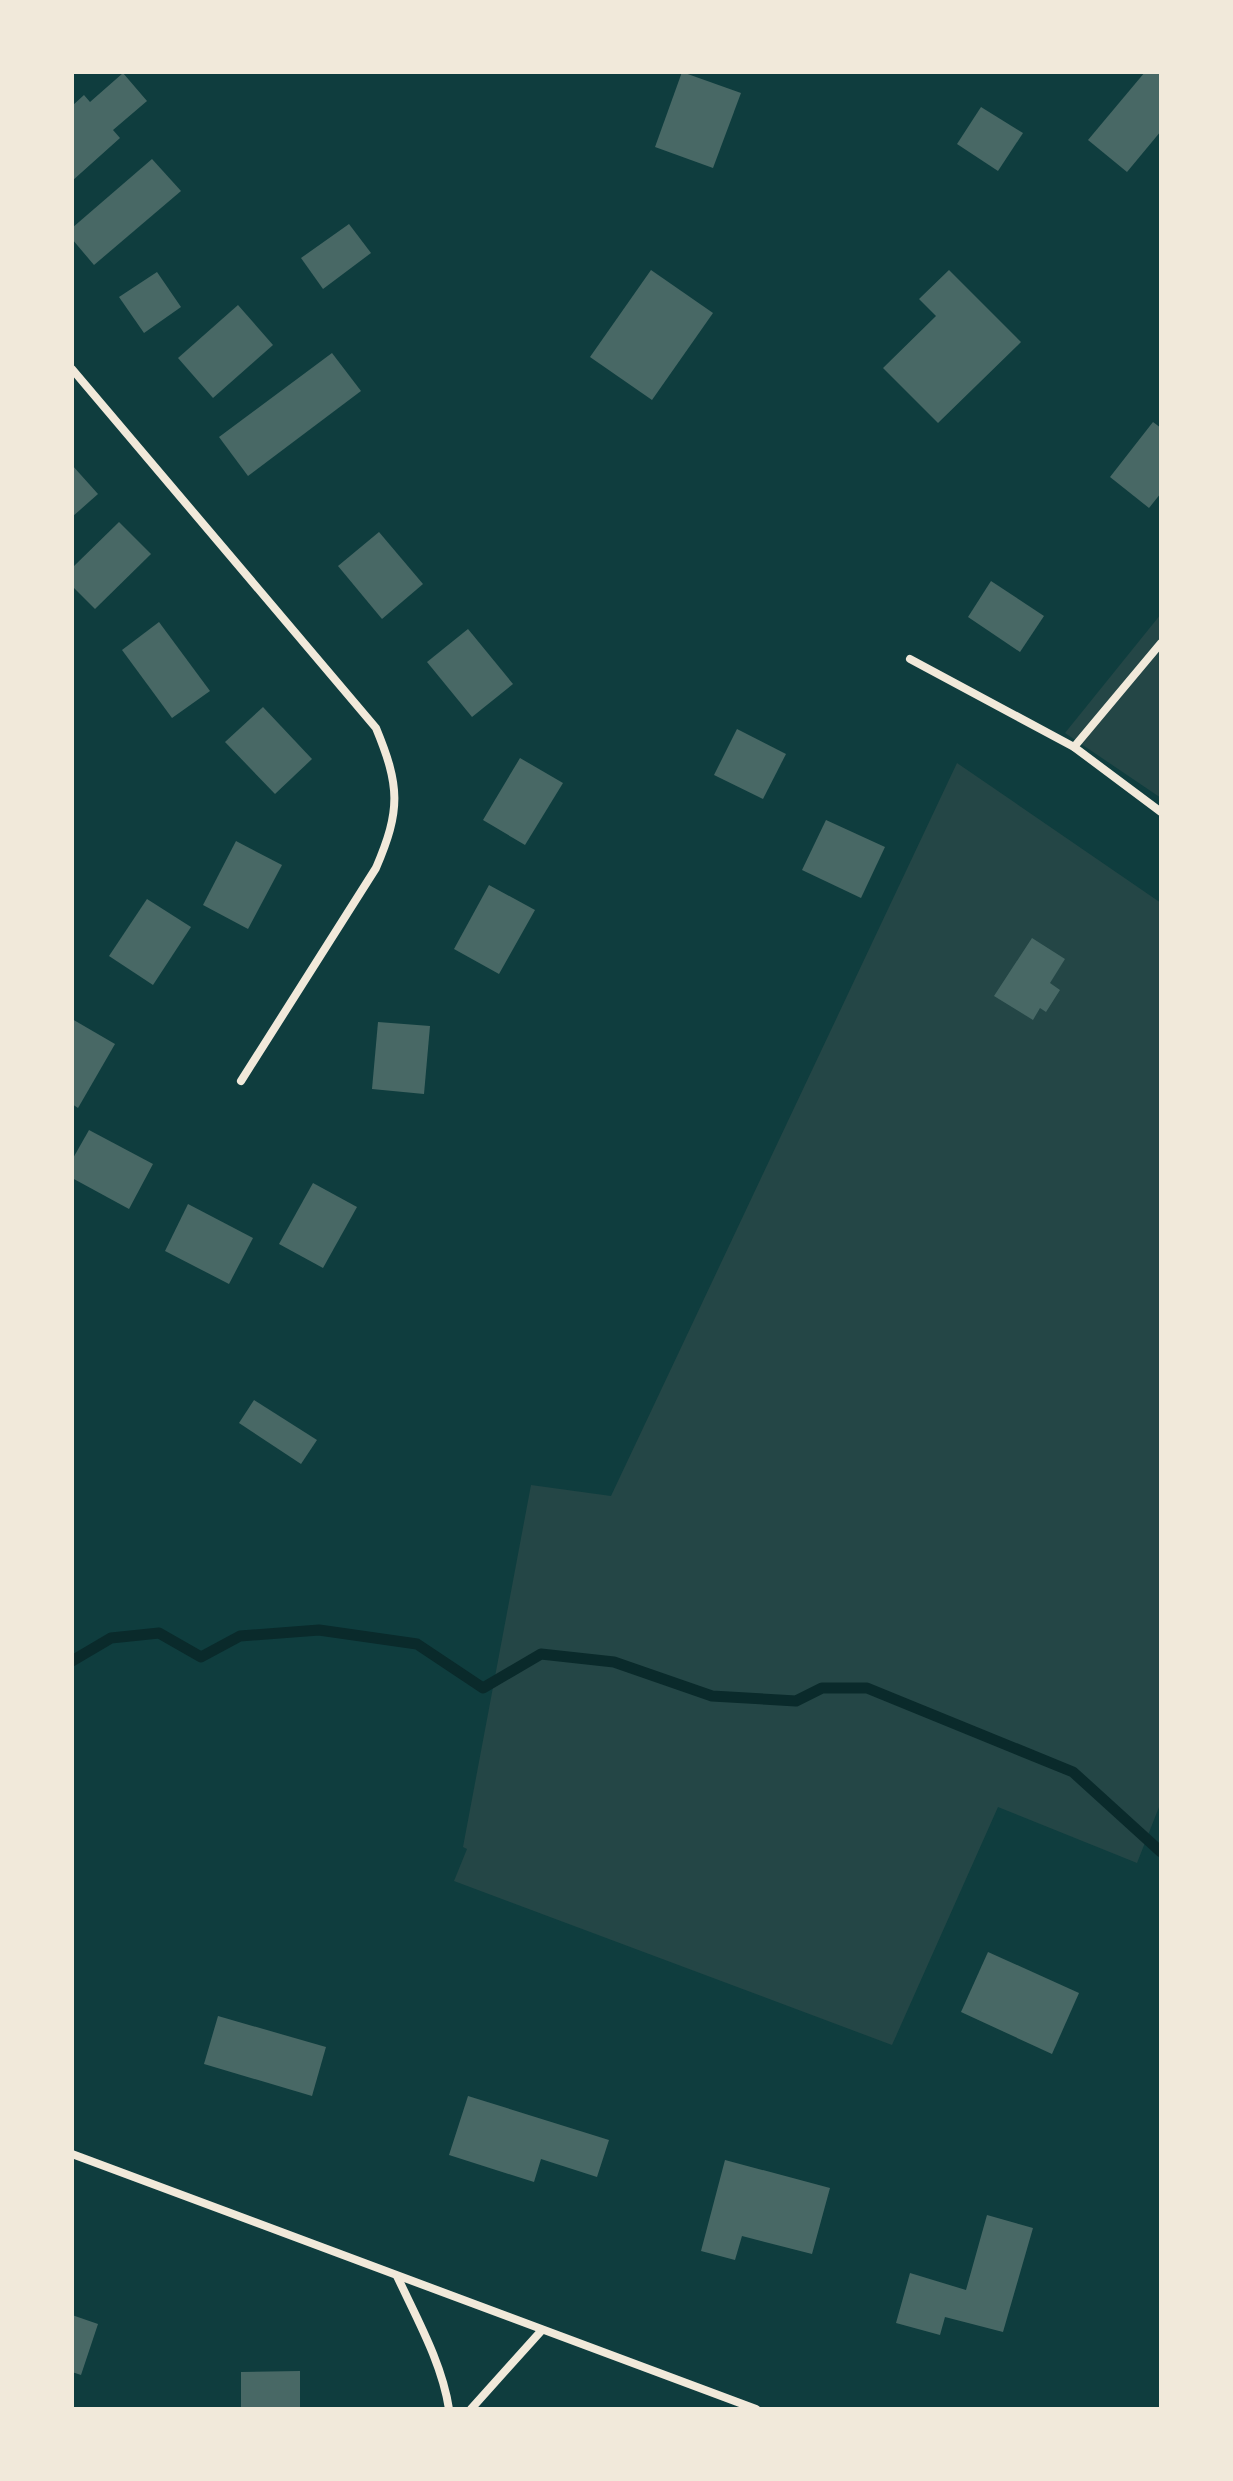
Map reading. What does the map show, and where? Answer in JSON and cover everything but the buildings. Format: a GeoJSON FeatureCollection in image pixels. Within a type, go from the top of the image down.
{"type":"FeatureCollection","features":[{"type":"Feature","properties":{"kind":"street"},"geometry":{"type":"LineString","coordinates":[[72,369],[376,728],[391,764],[395,801],[390,836],[376,868],[241,1081]]}},
{"type":"Feature","properties":{"kind":"street"},"geometry":{"type":"LineString","coordinates":[[1074,747],[1161,643]]}},
{"type":"Feature","properties":{"kind":"street"},"geometry":{"type":"LineString","coordinates":[[910,659],[1074,747],[1161,812]]}},
{"type":"Feature","properties":{"kind":"street"},"geometry":{"type":"LineString","coordinates":[[72,2154],[756,2409]]}},
{"type":"Feature","properties":{"kind":"street"},"geometry":{"type":"LineString","coordinates":[[397,2276],[428,2344],[446,2391],[449,2409]]}},
{"type":"Feature","properties":{"kind":"street"},"geometry":{"type":"LineString","coordinates":[[471,2409],[542,2330]]}},
{"type":"Feature","properties":{"kind":"shaded area"},"geometry":{"type":"Polygon","coordinates":[[[1161,614],[1161,798],[1065,733],[1161,614]]]}},
{"type":"Feature","properties":{"kind":"shaded area"},"geometry":{"type":"Polygon","coordinates":[[[957,763],[1161,903],[1161,1802],[1137,1863],[998,1807],[892,2045],[454,1881],[467,1849],[463,1847],[531,1485],[611,1496],[957,763]]]}},
{"type":"Feature","properties":{"kind":"waterway"},"geometry":{"type":"LineString","coordinates":[[72,1661],[111,1638],[159,1633],[201,1657],[240,1636],[319,1630],[417,1644],[483,1688],[541,1654],[614,1662],[712,1696],[796,1701],[822,1688],[867,1688],[1073,1772],[1161,1852]]}}]}
